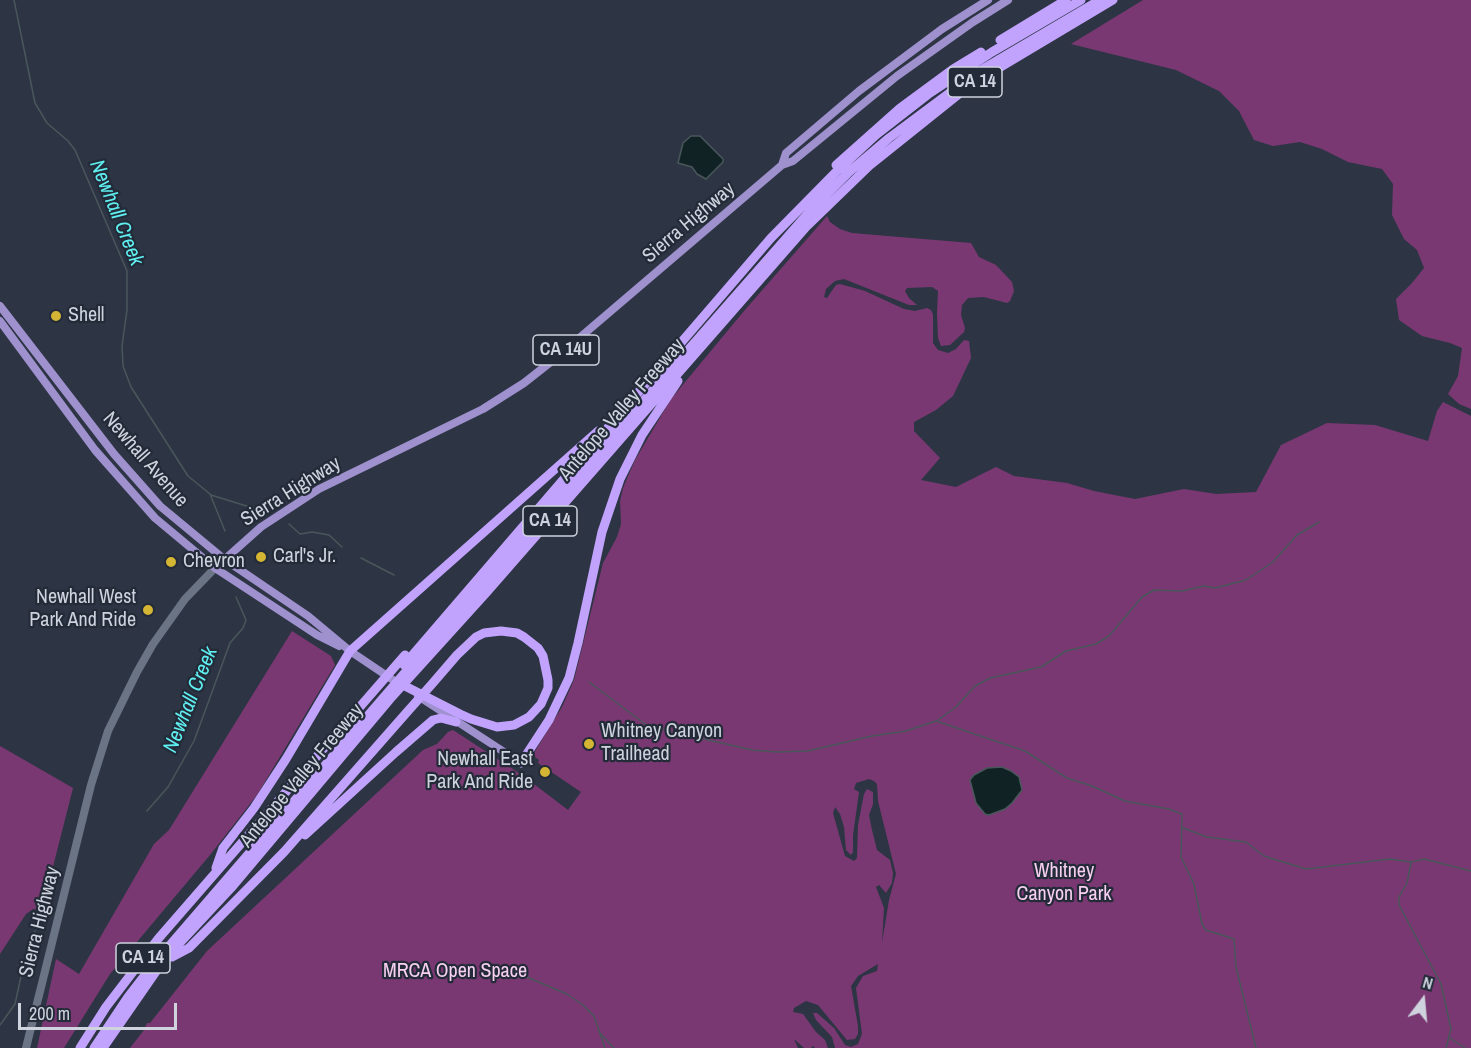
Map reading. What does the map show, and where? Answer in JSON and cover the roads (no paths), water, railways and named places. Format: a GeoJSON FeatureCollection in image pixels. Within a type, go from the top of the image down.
{"type":"FeatureCollection","features":[{"type":"Feature","properties":{"kind":"highway","name":"Antelope Valley Freeway"},"geometry":{"type":"LineString","coordinates":[[80,1048],[106,1007],[158,939],[214,873],[407,667],[598,430],[807,208],[851,149],[900,108],[953,69],[1066,0]]}},
{"type":"Feature","properties":{"kind":"highway"},"geometry":{"type":"LineString","coordinates":[[407,667],[850,160],[876,135],[956,75],[1081,0]]}},
{"type":"Feature","properties":{"kind":"highway"},"geometry":{"type":"LineString","coordinates":[[807,208],[890,138],[983,69],[1100,0]]}},
{"type":"Feature","properties":{"kind":"highway","name":"Antelope Valley Freeway"},"geometry":{"type":"LineString","coordinates":[[104,1048],[164,960],[231,888],[383,694],[407,667],[486,593],[780,256],[807,208],[849,183],[969,86],[1113,0]]}},
{"type":"Feature","properties":{"kind":"highway"},"geometry":{"type":"LineString","coordinates":[[521,763],[549,720],[569,678],[602,531],[620,478],[642,435],[677,383],[682,368]]}},
{"type":"Feature","properties":{"kind":"highway"},"geometry":{"type":"LineString","coordinates":[[214,873],[223,848],[254,808],[286,759],[350,651],[598,430]]}},
{"type":"Feature","properties":{"kind":"highway"},"geometry":{"type":"LineString","coordinates":[[164,960],[189,948],[285,852],[408,711],[432,684],[469,642],[484,633],[501,630],[517,633],[538,648],[546,664],[548,688],[541,704],[530,717],[514,725],[497,727],[471,719],[397,682]]}},
{"type":"Feature","properties":{"kind":"highway"},"geometry":{"type":"LineString","coordinates":[[88,1048],[123,994],[148,962],[383,694]]}},
{"type":"Feature","properties":{"kind":"highway"},"geometry":{"type":"LineString","coordinates":[[94,1048],[152,966],[383,694]]}},
{"type":"Feature","properties":{"kind":"highway"},"geometry":{"type":"LineString","coordinates":[[285,852],[434,720],[441,718],[456,722]]}},
{"type":"Feature","properties":{"kind":"main road","name":"Sierra Highway"},"geometry":{"type":"LineString","coordinates":[[782,165],[786,153],[847,101],[925,41],[988,0]]}},
{"type":"Feature","properties":{"kind":"main road","name":"Sierra Highway"},"geometry":{"type":"LineString","coordinates":[[26,1048],[91,785],[108,731],[153,644],[185,599],[224,559],[261,527],[319,489],[483,409],[524,383],[782,165],[793,160],[897,76],[1008,0]]}},
{"type":"Feature","properties":{"kind":"main road","name":"Newhall Avenue"},"geometry":{"type":"LineString","coordinates":[[0,306],[143,489],[178,522],[224,559],[308,616],[350,651],[521,763]]}},
{"type":"Feature","properties":{"kind":"main road"},"geometry":{"type":"LineString","coordinates":[[0,315],[6,322],[17,327]]}},
{"type":"Feature","properties":{"kind":"main road","name":"Newhall Avenue"},"geometry":{"type":"LineString","coordinates":[[0,321],[95,450],[155,518],[215,568],[317,635],[350,651]]}},
{"type":"Feature","properties":{"kind":"main road"},"geometry":{"type":"LineString","coordinates":[[9,333],[16,335],[37,361],[43,362]]}},
{"type":"Feature","properties":{"kind":"waterway","name":"Newhall Creek"},"geometry":{"type":"LineString","coordinates":[[14,0],[35,103],[47,123],[75,150],[127,271],[127,310],[122,346],[123,366],[131,387],[188,476],[210,494],[225,531]]}},
{"type":"Feature","properties":{"kind":"waterway"},"geometry":{"type":"LineString","coordinates":[[211,495],[253,508]]}},
{"type":"Feature","properties":{"kind":"waterway"},"geometry":{"type":"LineString","coordinates":[[938,720],[956,707],[975,686],[990,678],[1041,667],[1066,651],[1096,644],[1109,636],[1142,597],[1154,590],[1182,591],[1204,586],[1215,588],[1246,580],[1273,562],[1297,535],[1319,522]]}},
{"type":"Feature","properties":{"kind":"waterway"},"geometry":{"type":"LineString","coordinates":[[289,524],[300,534],[312,532],[329,535],[342,547]]}},
{"type":"Feature","properties":{"kind":"waterway"},"geometry":{"type":"LineString","coordinates":[[361,558],[394,575]]}},
{"type":"Feature","properties":{"kind":"waterway","name":"Newhall Creek"},"geometry":{"type":"LineString","coordinates":[[147,811],[168,787],[194,741],[230,643],[243,628],[246,620],[236,597]]}},
{"type":"Feature","properties":{"kind":"waterway"},"geometry":{"type":"LineString","coordinates":[[589,682],[652,727],[752,750],[808,751],[872,736],[906,731],[936,721],[1025,751],[1067,778],[1125,801],[1169,809],[1182,814],[1181,857],[1194,884],[1202,924],[1206,930],[1234,939],[1236,967],[1256,1048]]}},
{"type":"Feature","properties":{"kind":"waterway"},"geometry":{"type":"LineString","coordinates":[[1183,828],[1207,837],[1246,842],[1264,856],[1306,869],[1390,859],[1411,862],[1424,859],[1471,871]]}},
{"type":"Feature","properties":{"kind":"waterway"},"geometry":{"type":"LineString","coordinates":[[1411,863],[1407,883],[1399,897],[1399,905],[1441,984],[1451,1029],[1446,1048]]}},
{"type":"Feature","properties":{"kind":"waterway","name":"Newhall Creek"},"geometry":{"type":"LineString","coordinates":[[0,1025],[15,1004],[24,963],[35,931]]}},
{"type":"Feature","properties":{"kind":"waterway"},"geometry":{"type":"LineString","coordinates":[[511,976],[522,975],[567,994],[583,1005],[594,1016],[605,1048]]}},
{"type":"Feature","properties":{"kind":"waterway"},"geometry":{"type":"LineString","coordinates":[[600,1033],[614,1048]]}},
{"type":"Feature","properties":{"kind":"waterway"},"geometry":{"type":"LineString","coordinates":[[1450,1038],[1465,1048]]}},
{"type":"Feature","properties":{"kind":"place","name":"Shell"},"geometry":{"type":"Point","coordinates":[56,316]}},
{"type":"Feature","properties":{"kind":"place","name":"Carl's Jr."},"geometry":{"type":"Point","coordinates":[261,557]}},
{"type":"Feature","properties":{"kind":"place","name":"Chevron"},"geometry":{"type":"Point","coordinates":[171,562]}},
{"type":"Feature","properties":{"kind":"place","name":"Newhall West Park And Ride"},"geometry":{"type":"Point","coordinates":[148,610]}},
{"type":"Feature","properties":{"kind":"place","name":"Whitney Canyon Trailhead"},"geometry":{"type":"Point","coordinates":[589,744]}},
{"type":"Feature","properties":{"kind":"place","name":"Newhall East Park And Ride"},"geometry":{"type":"Point","coordinates":[545,772]}},
{"type":"Feature","properties":{"kind":"park label","name":"Whitney Canyon Park"},"geometry":{"type":"Point","coordinates":[1064,884]}},
{"type":"Feature","properties":{"kind":"park label","name":"MRCA Open Space"},"geometry":{"type":"Point","coordinates":[455,972]}}]}
